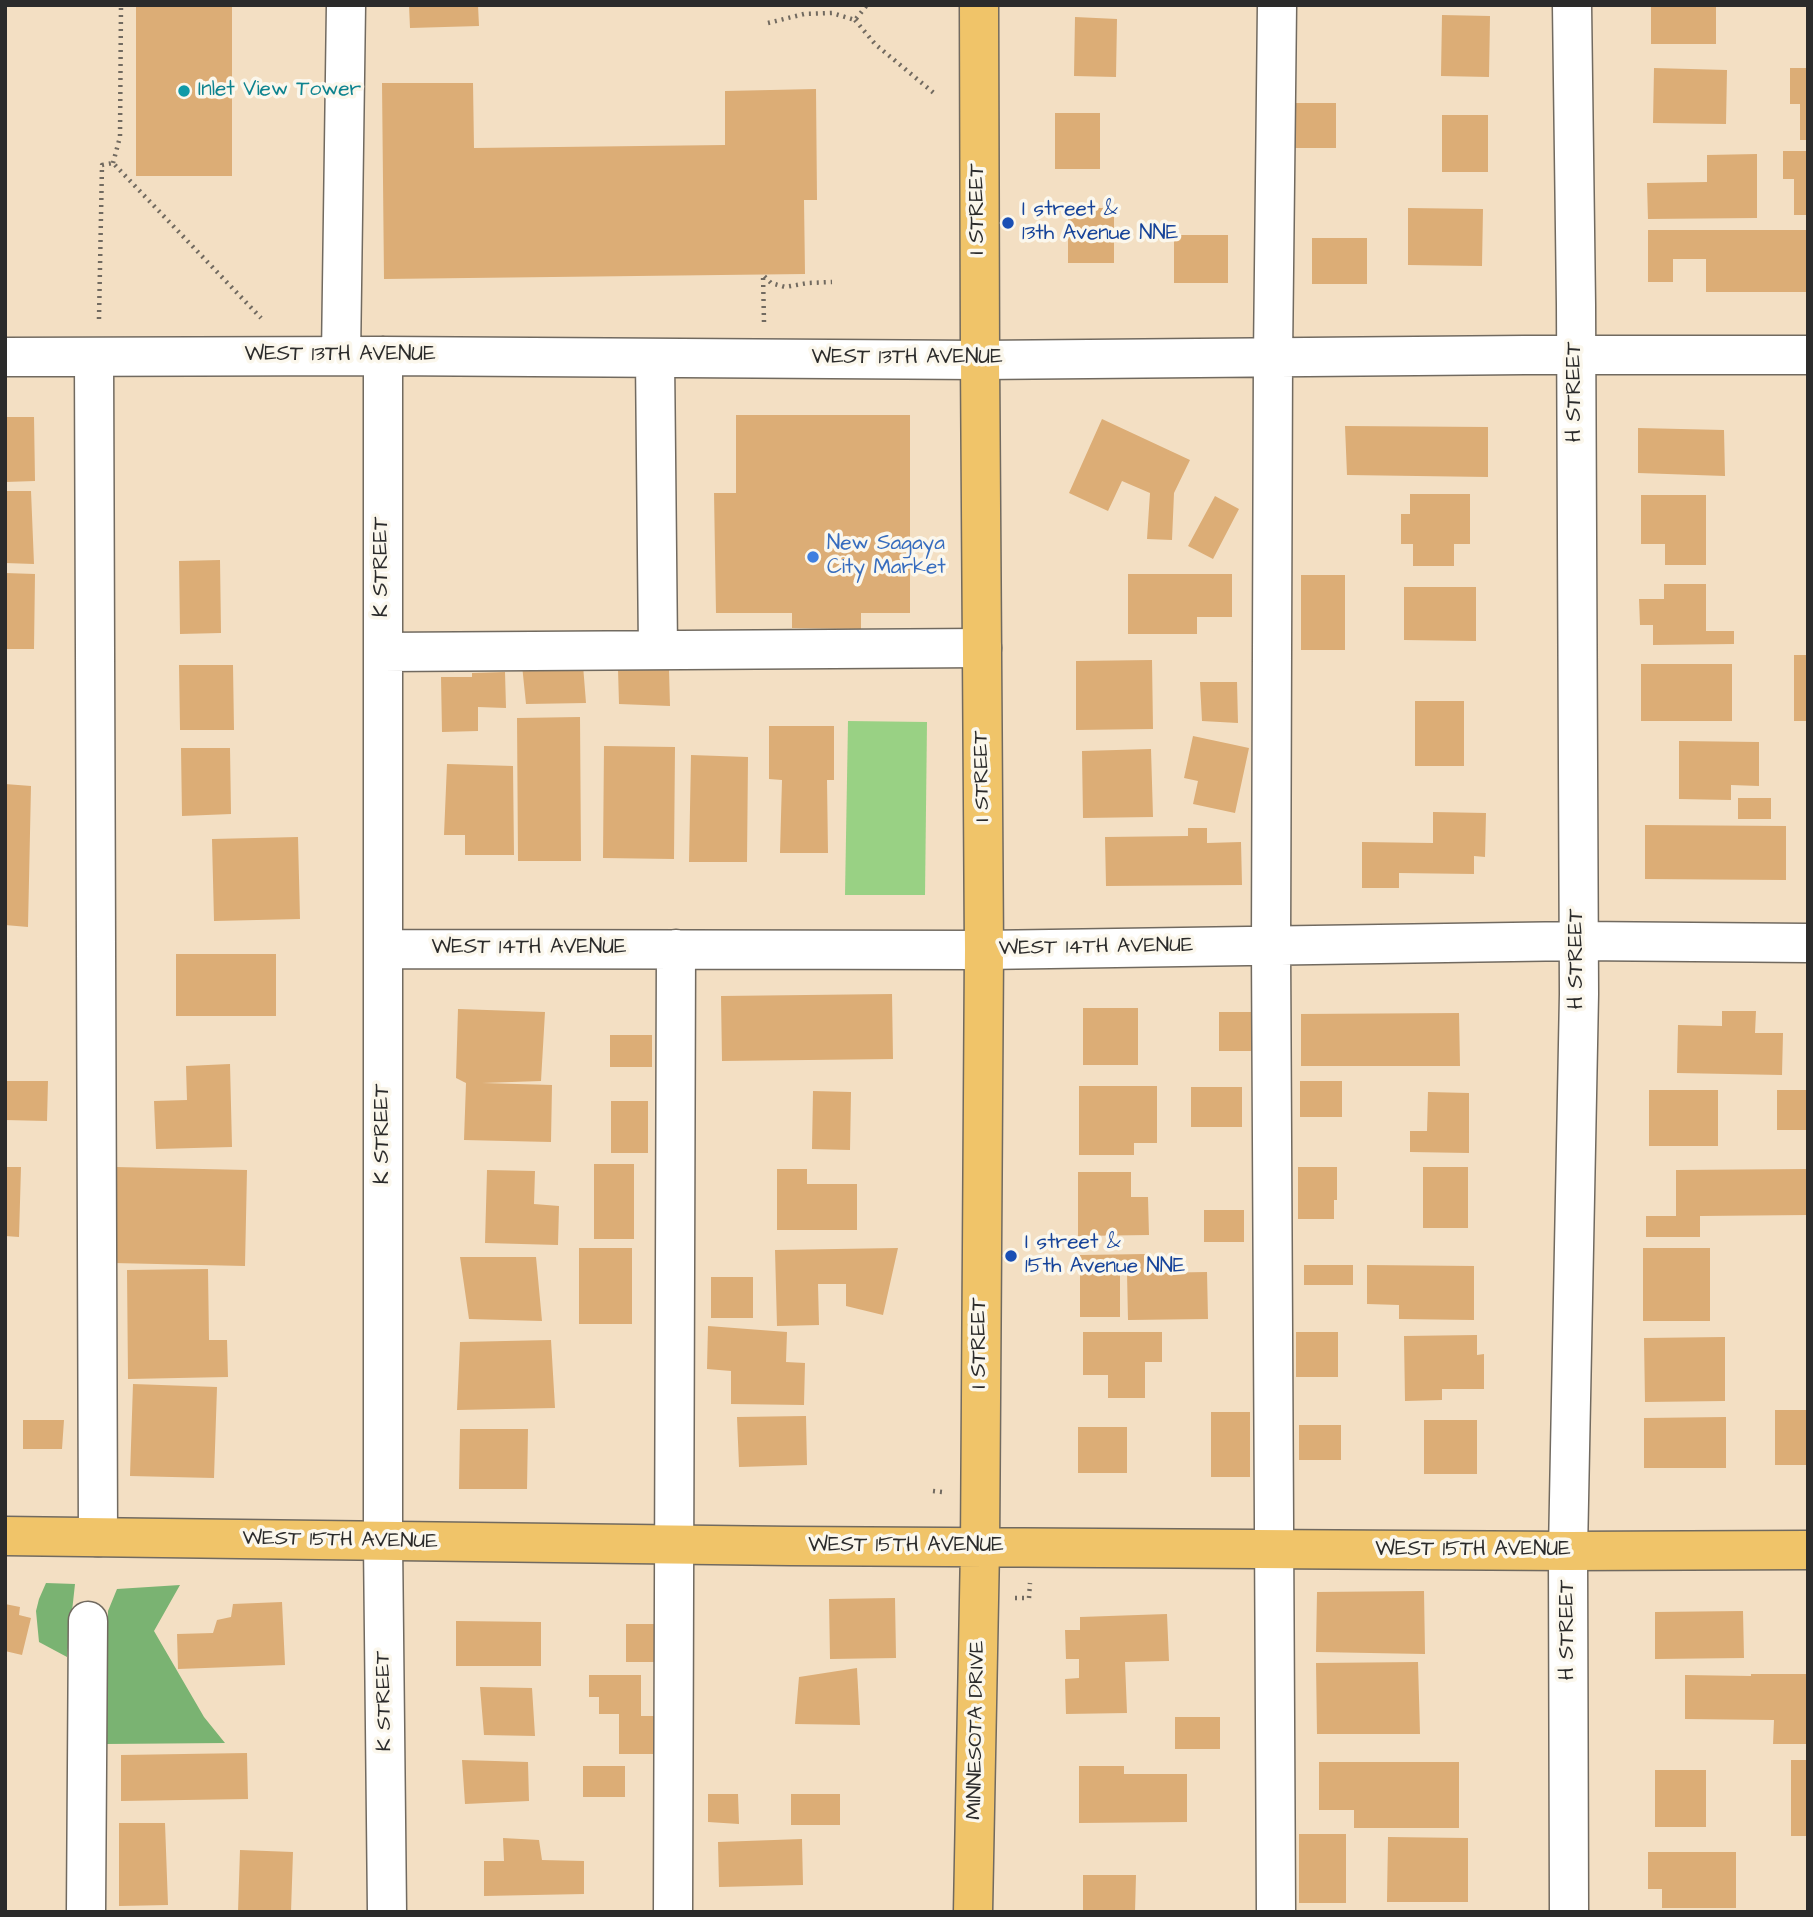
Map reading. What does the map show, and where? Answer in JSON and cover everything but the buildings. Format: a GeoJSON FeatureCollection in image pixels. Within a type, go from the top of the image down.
{"type":"FeatureCollection","features":[{"type":"Feature","properties":{"kind":"main road","name":"I STREET"},"geometry":{"type":"LineString","coordinates":[[979,5],[984,950],[980,1548]]}},
{"type":"Feature","properties":{"kind":"main road","name":"WEST 15TH AVENUE"},"geometry":{"type":"LineString","coordinates":[[5,1536],[980,1548],[1808,1550]]}},
{"type":"Feature","properties":{"kind":"main road","name":"MINNESOTA DRIVE"},"geometry":{"type":"LineString","coordinates":[[973,1912],[980,1548]]}},
{"type":"Feature","properties":{"kind":"street"},"geometry":{"type":"LineString","coordinates":[[341,356],[346,5]]}},
{"type":"Feature","properties":{"kind":"street"},"geometry":{"type":"LineString","coordinates":[[1276,1912],[1271,946],[1277,5]]}},
{"type":"Feature","properties":{"kind":"street","name":"H STREET"},"geometry":{"type":"LineString","coordinates":[[1569,1912],[1568,1551],[1579,994],[1572,5]]}},
{"type":"Feature","properties":{"kind":"street"},"geometry":{"type":"LineString","coordinates":[[96,342],[98,1537]]}},
{"type":"Feature","properties":{"kind":"street","name":"WEST 13TH AVENUE"},"geometry":{"type":"LineString","coordinates":[[5,357],[96,342],[341,356],[979,360],[1808,355]]}},
{"type":"Feature","properties":{"kind":"street","name":"K STREET"},"geometry":{"type":"LineString","coordinates":[[383,356],[383,1542],[387,1912]]}},
{"type":"Feature","properties":{"kind":"street"},"geometry":{"type":"LineString","coordinates":[[655,358],[658,650]]}},
{"type":"Feature","properties":{"kind":"street"},"geometry":{"type":"LineString","coordinates":[[383,652],[982,648]]}},
{"type":"Feature","properties":{"kind":"street","name":"WEST 14TH AVENUE"},"geometry":{"type":"LineString","coordinates":[[384,949],[984,950],[1578,941],[1808,943]]}},
{"type":"Feature","properties":{"kind":"street"},"geometry":{"type":"LineString","coordinates":[[673,1912],[677,949]]}},
{"type":"Feature","properties":{"kind":"street"},"geometry":{"type":"LineString","coordinates":[[86,1912],[88,1621]]}},
{"type":"Feature","properties":{"kind":"path"},"geometry":{"type":"LineString","coordinates":[[113,163],[120,137],[121,5]]}},
{"type":"Feature","properties":{"kind":"path"},"geometry":{"type":"LineString","coordinates":[[855,20],[867,5]]}},
{"type":"Feature","properties":{"kind":"path"},"geometry":{"type":"LineString","coordinates":[[768,23],[804,14],[832,13],[855,20],[875,44],[935,94]]}},
{"type":"Feature","properties":{"kind":"path"},"geometry":{"type":"LineString","coordinates":[[113,163],[268,326]]}},
{"type":"Feature","properties":{"kind":"path"},"geometry":{"type":"LineString","coordinates":[[96,342],[102,165],[113,163]]}},
{"type":"Feature","properties":{"kind":"path"},"geometry":{"type":"LineString","coordinates":[[764,327],[763,275],[771,283],[785,288],[832,282]]}},
{"type":"Feature","properties":{"kind":"green space"},"geometry":{"type":"Polygon","coordinates":[[[848,721],[927,722],[925,895],[845,895],[848,721]]]}},
{"type":"Feature","properties":{"kind":"green space"},"geometry":{"type":"Polygon","coordinates":[[[46,1583],[75,1584],[67,1657],[39,1642],[36,1611],[46,1583]]]}},
{"type":"Feature","properties":{"kind":"green space"},"geometry":{"type":"Polygon","coordinates":[[[180,1585],[154,1631],[204,1717],[225,1743],[105,1744],[108,1611],[117,1589],[180,1585]]]}},
{"type":"Feature","properties":{"kind":"place","name":"Inlet View Tower"},"geometry":{"type":"Point","coordinates":[184,91]}},
{"type":"Feature","properties":{"kind":"place","name":"I street & 13th Avenue NNE"},"geometry":{"type":"Point","coordinates":[1008,223]}},
{"type":"Feature","properties":{"kind":"place","name":"New Sagaya City Market"},"geometry":{"type":"Point","coordinates":[813,557]}},
{"type":"Feature","properties":{"kind":"place","name":"I street & 15th Avenue NNE"},"geometry":{"type":"Point","coordinates":[1011,1256]}}]}
